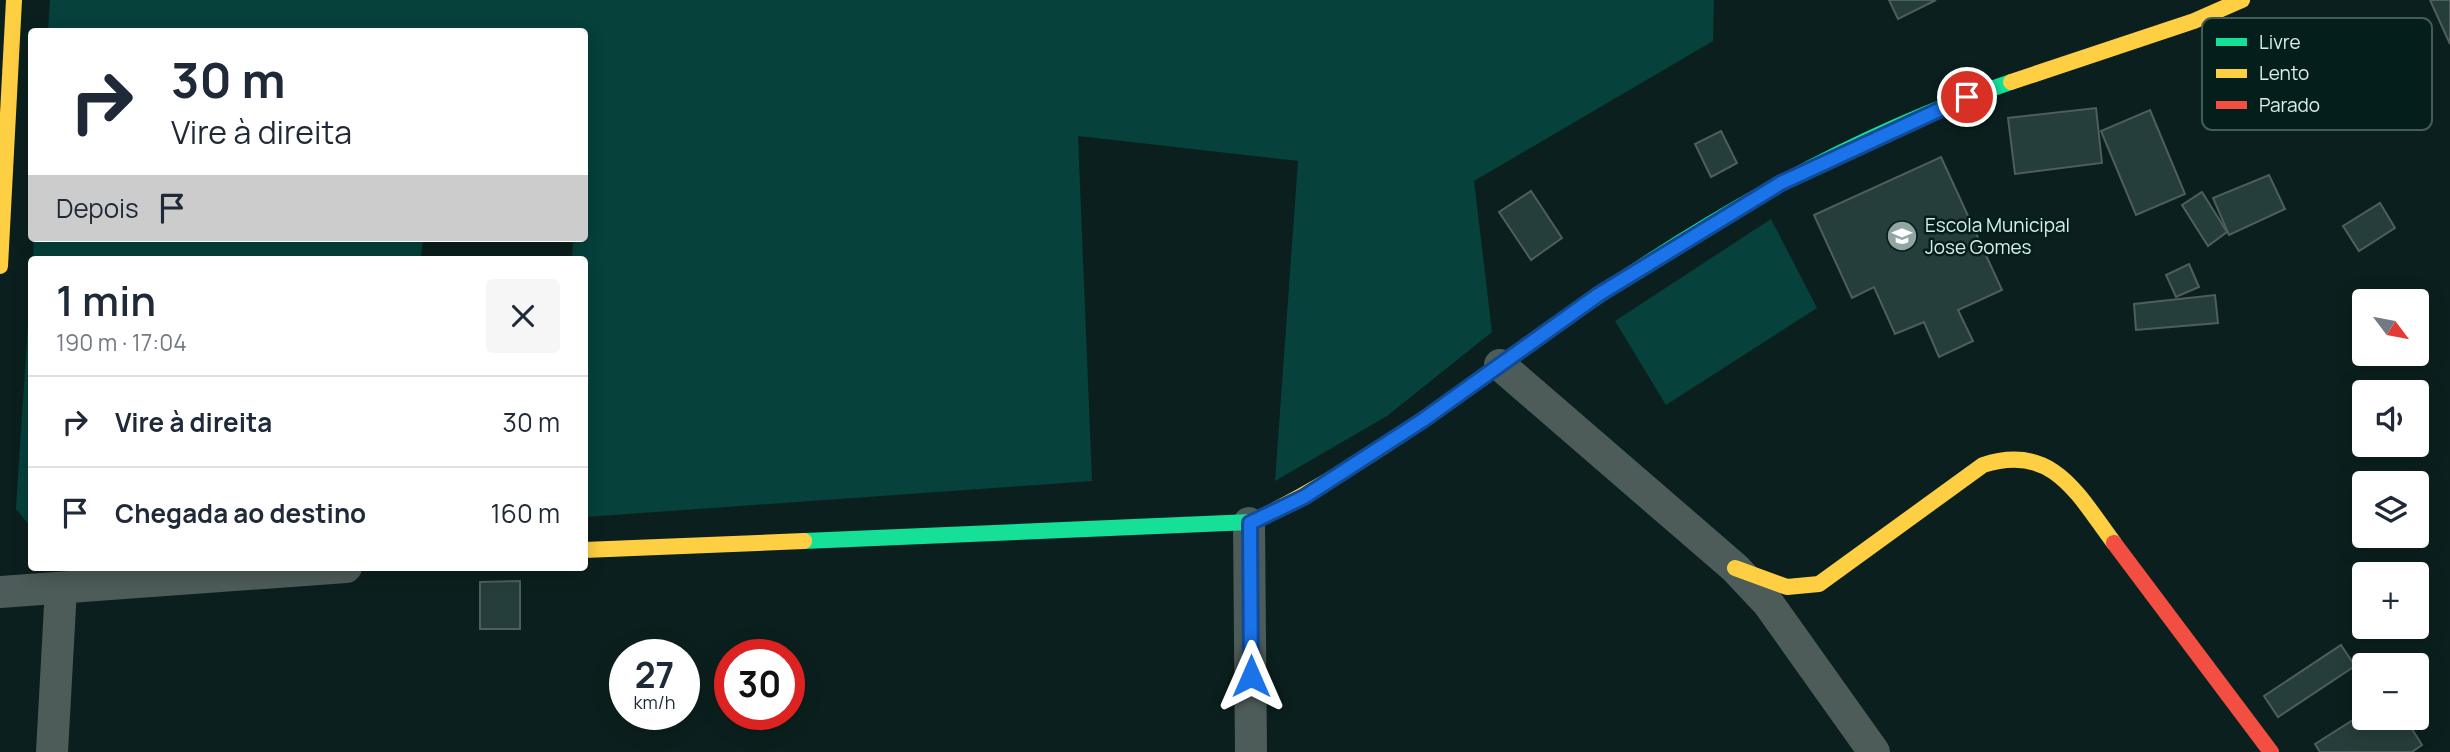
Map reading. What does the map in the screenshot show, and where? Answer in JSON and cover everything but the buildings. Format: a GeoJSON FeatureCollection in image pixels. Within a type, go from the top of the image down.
{"type":"FeatureCollection","features":[{"type":"Feature","properties":{"kind":"main road"},"geometry":{"type":"LineString","coordinates":[[0,266],[15,0]]}},
{"type":"Feature","properties":{"kind":"main road"},"geometry":{"type":"LineString","coordinates":[[588,550],[1250,523],[1304,497],[1423,420],[1598,295],[1781,183],[1943,105],[2194,21],[2242,0]]}},
{"type":"Feature","properties":{"kind":"main road"},"geometry":{"type":"LineString","coordinates":[[1735,568],[1776,585],[1802,590],[1819,584],[1983,465],[2004,457],[2025,457],[2050,466],[2073,489],[2271,752]]}},
{"type":"Feature","properties":{"kind":"street"},"geometry":{"type":"LineString","coordinates":[[1500,365],[1735,568],[1768,603],[1874,752]]}},
{"type":"Feature","properties":{"kind":"street"},"geometry":{"type":"LineString","coordinates":[[1250,523],[1251,752]]}},
{"type":"Feature","properties":{"kind":"street"},"geometry":{"type":"LineString","coordinates":[[0,592],[292,571]]}},
{"type":"Feature","properties":{"kind":"street"},"geometry":{"type":"LineString","coordinates":[[52,752],[61,588]]}},
{"type":"Feature","properties":{"kind":"green space"},"geometry":{"type":"Polygon","coordinates":[[[50,0],[1714,0],[1713,41],[1474,181],[1492,332],[1387,416],[1275,481],[1298,161],[1078,136],[1092,481],[588,517],[588,256],[572,256],[573,242],[588,242],[588,28],[48,28],[50,0]]]}},
{"type":"Feature","properties":{"kind":"green space"},"geometry":{"type":"Polygon","coordinates":[[[1771,219],[1817,308],[1666,405],[1615,321],[1771,219]]]}},
{"type":"Feature","properties":{"kind":"green space"},"geometry":{"type":"Polygon","coordinates":[[[34,242],[423,242],[421,256],[33,256],[34,242]]]}},
{"type":"Feature","properties":{"kind":"green space"},"geometry":{"type":"Polygon","coordinates":[[[28,323],[28,523],[16,509],[28,323]]]}},
{"type":"Feature","properties":{"kind":"traffic: fast"},"geometry":{"type":"LineString","coordinates":[[1545,333],[1655,259],[1769,190],[1887,130],[2011,82]]}},
{"type":"Feature","properties":{"kind":"traffic: fast"},"geometry":{"type":"LineString","coordinates":[[804,541],[1251,522]]}},
{"type":"Feature","properties":{"kind":"traffic: slow"},"geometry":{"type":"LineString","coordinates":[[0,266],[14,0]]}},
{"type":"Feature","properties":{"kind":"traffic: slow"},"geometry":{"type":"LineString","coordinates":[[2011,82],[2194,21],[2242,0]]}},
{"type":"Feature","properties":{"kind":"traffic: slow"},"geometry":{"type":"LineString","coordinates":[[1251,522],[1365,458],[1438,410],[1545,333]]}},
{"type":"Feature","properties":{"kind":"traffic: slow"},"geometry":{"type":"LineString","coordinates":[[1735,568],[1787,587],[1819,584],[1983,465],[2007,460],[2028,461],[2046,467],[2061,477],[2088,507],[2114,543]]}},
{"type":"Feature","properties":{"kind":"traffic: slow"},"geometry":{"type":"LineString","coordinates":[[588,550],[804,541]]}},
{"type":"Feature","properties":{"kind":"traffic: jam"},"geometry":{"type":"LineString","coordinates":[[2114,543],[2271,752]]}},
{"type":"Feature","properties":{"kind":"place","name":"Escola Municipal Jose Gomes"},"geometry":{"type":"Point","coordinates":[1902,236]}},
{"type":"Feature","properties":{"kind":"route"},"geometry":{"type":"LineString","coordinates":[[1251,676],[1250,523],[1304,497],[1423,420],[1598,295],[1781,183],[1943,105],[1967,97]]}}]}
